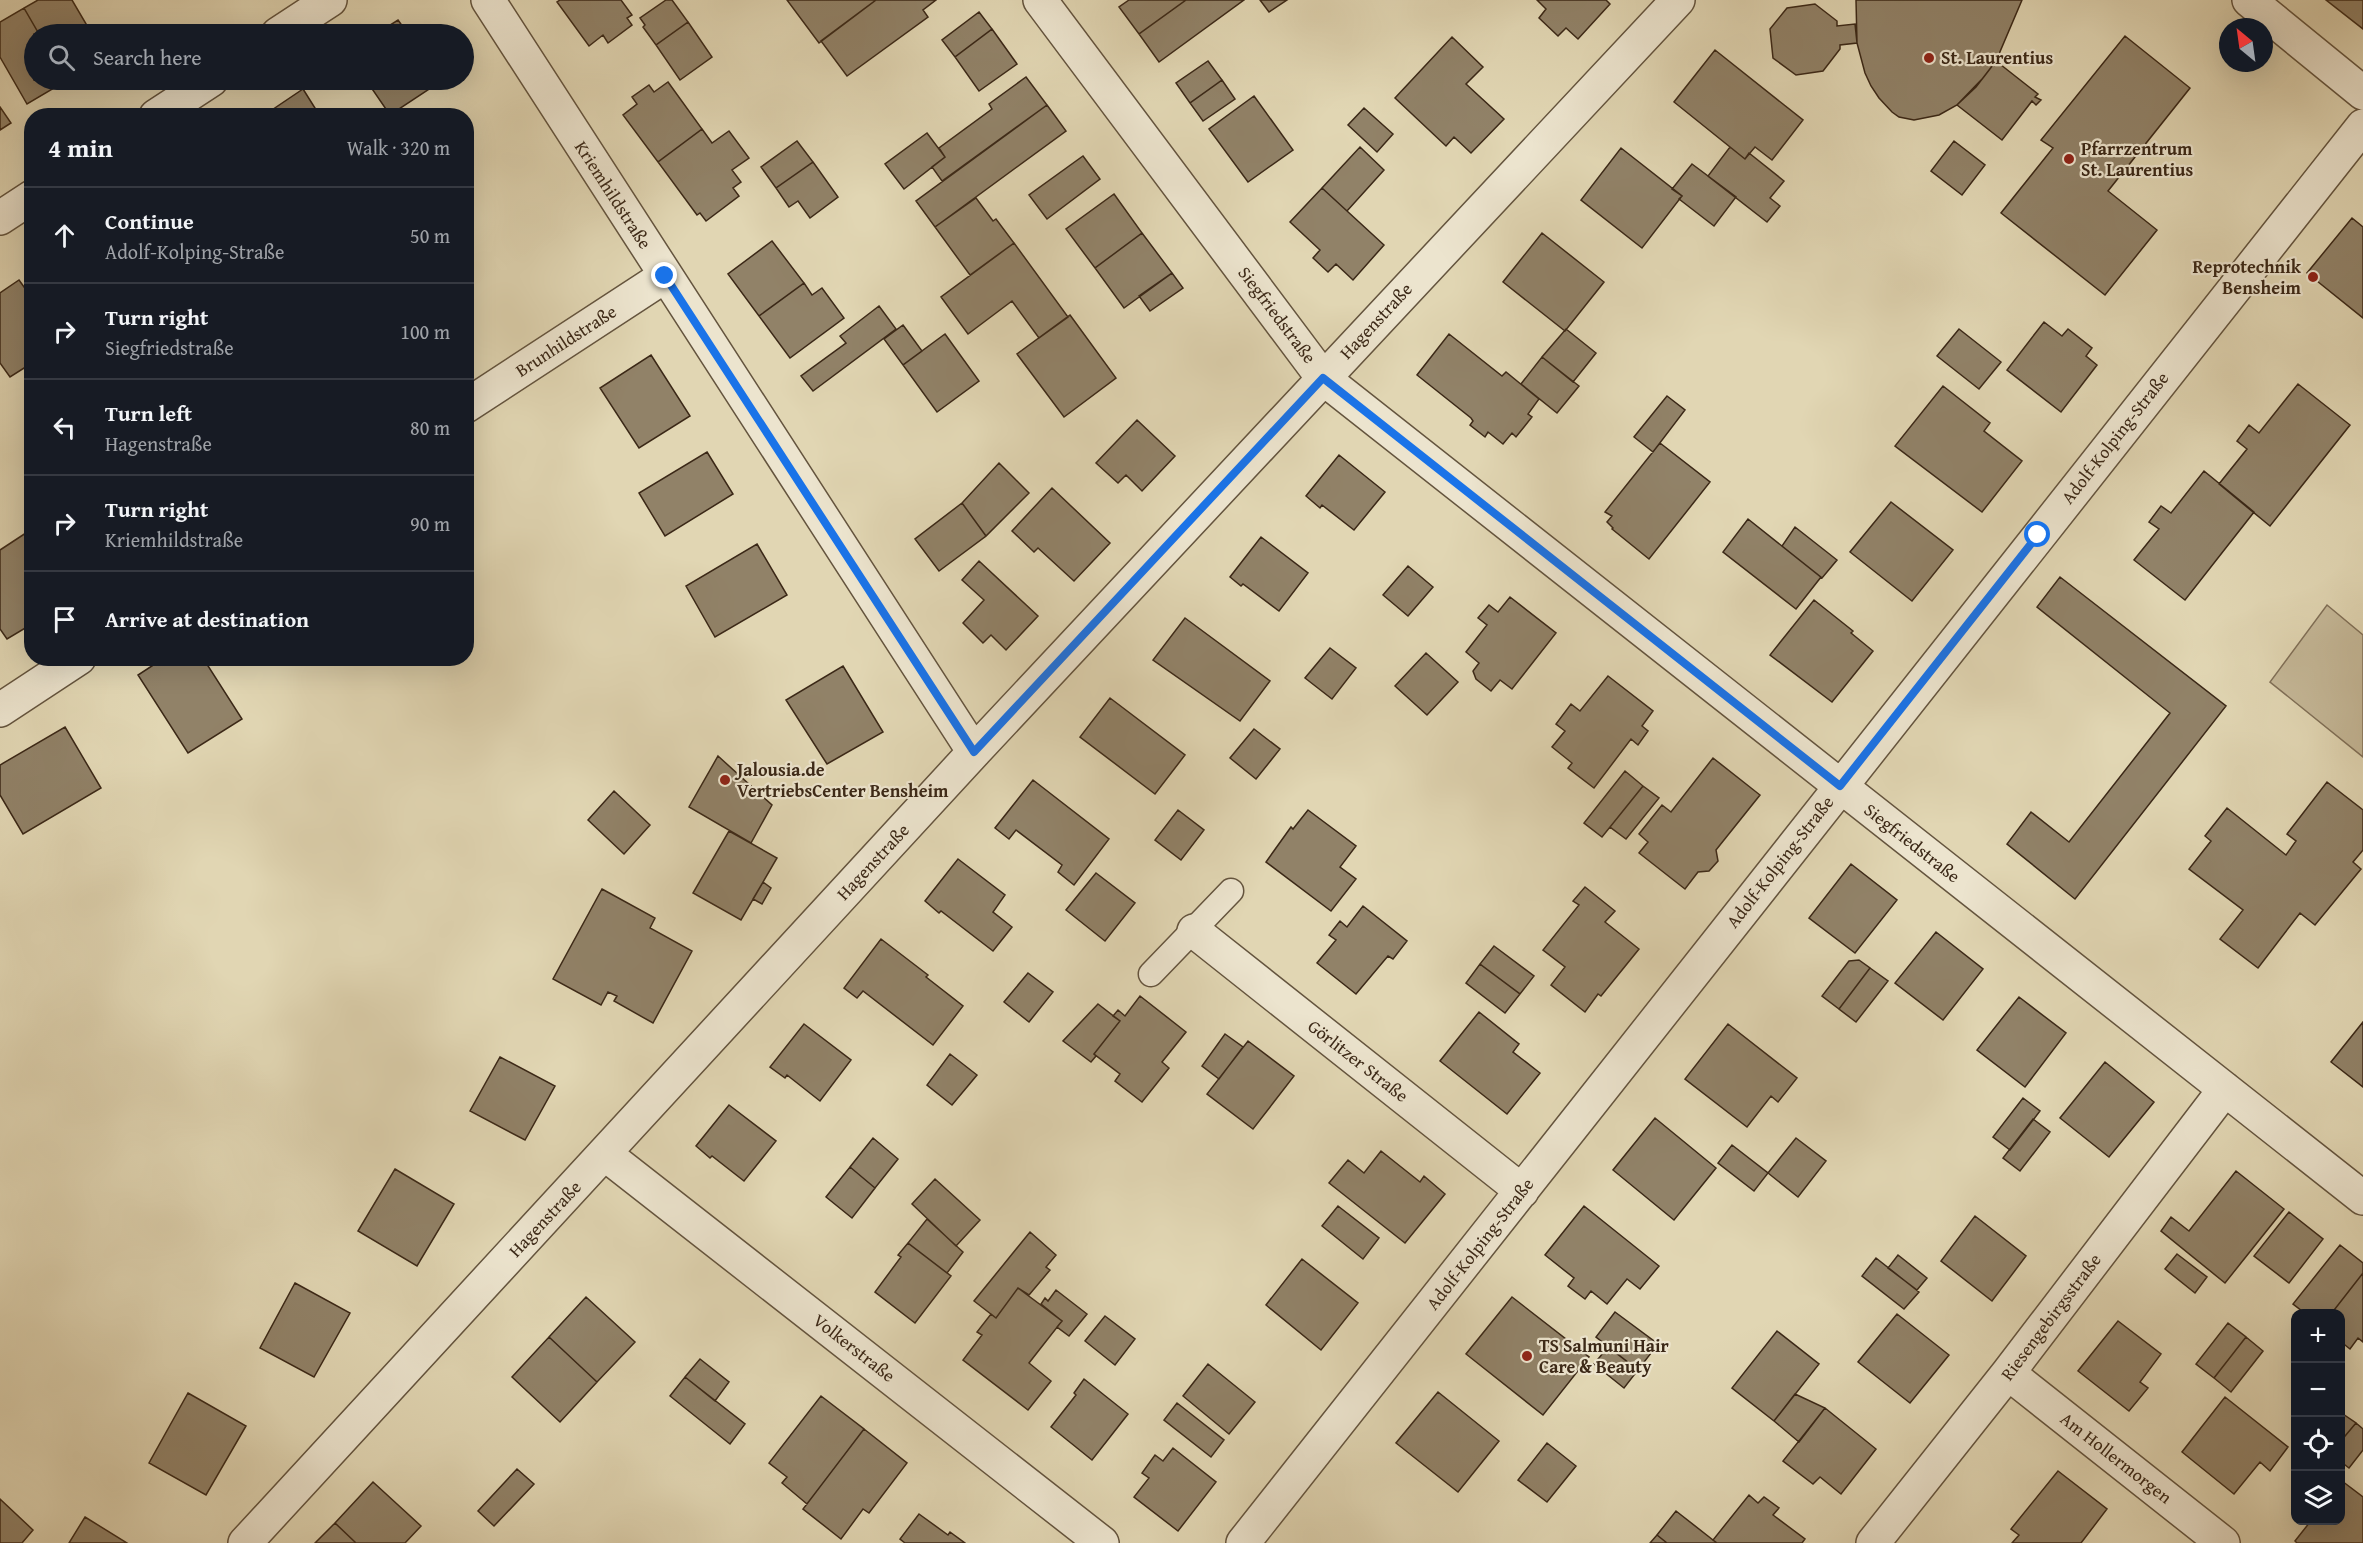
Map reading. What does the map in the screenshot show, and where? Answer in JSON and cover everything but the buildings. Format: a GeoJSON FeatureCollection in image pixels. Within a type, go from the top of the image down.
{"type":"FeatureCollection","features":[{"type":"Feature","properties":{"kind":"street"},"geometry":{"type":"LineString","coordinates":[[293,24],[330,0]]}},
{"type":"Feature","properties":{"kind":"street","name":"Kriemhildstraße"},"geometry":{"type":"LineString","coordinates":[[488,0],[974,752]]}},
{"type":"Feature","properties":{"kind":"street","name":"Siegfriedstraße"},"geometry":{"type":"LineString","coordinates":[[1040,0],[1323,378],[2363,1198]]}},
{"type":"Feature","properties":{"kind":"street","name":"Hagenstraße"},"geometry":{"type":"LineString","coordinates":[[245,1543],[974,752],[1678,0]]}},
{"type":"Feature","properties":{"kind":"street"},"geometry":{"type":"LineString","coordinates":[[2249,0],[2363,93]]}},
{"type":"Feature","properties":{"kind":"street"},"geometry":{"type":"LineString","coordinates":[[168,108],[196,90]]}},
{"type":"Feature","properties":{"kind":"street","name":"Adolf-Kolping-Straße"},"geometry":{"type":"LineString","coordinates":[[1243,1543],[2363,126]]}},
{"type":"Feature","properties":{"kind":"street"},"geometry":{"type":"LineString","coordinates":[[0,218],[24,202]]}},
{"type":"Feature","properties":{"kind":"street","name":"Brunhildstraße"},"geometry":{"type":"LineString","coordinates":[[474,401],[665,276]]}},
{"type":"Feature","properties":{"kind":"street"},"geometry":{"type":"LineString","coordinates":[[0,710],[67,666]]}},
{"type":"Feature","properties":{"kind":"street","name":"Görlitzer Straße"},"geometry":{"type":"LineString","coordinates":[[1194,931],[1522,1191]]}},
{"type":"Feature","properties":{"kind":"street","name":"Riesengebirgsstraße"},"geometry":{"type":"LineString","coordinates":[[1873,1543],[2008,1373],[2225,1089]]}},
{"type":"Feature","properties":{"kind":"street","name":"Volkerstraße"},"geometry":{"type":"LineString","coordinates":[[605,1154],[1102,1543]]}},
{"type":"Feature","properties":{"kind":"street","name":"Am Hollermorgen"},"geometry":{"type":"LineString","coordinates":[[2008,1373],[2223,1543]]}},
{"type":"Feature","properties":{"kind":"lane"},"geometry":{"type":"LineString","coordinates":[[1151,974],[1231,891]]}},
{"type":"Feature","properties":{"kind":"shaded area"},"geometry":{"type":"Polygon","coordinates":[[[2327,605],[2363,635],[2363,757],[2270,682],[2327,605]]]}},
{"type":"Feature","properties":{"kind":"place","name":"St. Laurentius"},"geometry":{"type":"Point","coordinates":[1929,58]}},
{"type":"Feature","properties":{"kind":"place","name":"Pfarrzentrum St. Laurentius"},"geometry":{"type":"Point","coordinates":[2069,159]}},
{"type":"Feature","properties":{"kind":"place","name":"Reprotechnik Bensheim"},"geometry":{"type":"Point","coordinates":[2313,277]}},
{"type":"Feature","properties":{"kind":"place","name":"Jalousia.de VertriebsCenter Bensheim"},"geometry":{"type":"Point","coordinates":[725,780]}},
{"type":"Feature","properties":{"kind":"place","name":"TS Salmuni Hair Care & Beauty"},"geometry":{"type":"Point","coordinates":[1527,1356]}},
{"type":"Feature","properties":{"kind":"route"},"geometry":{"type":"LineString","coordinates":[[665,276],[974,752],[1323,378],[1840,786],[2038,535]]}}]}
